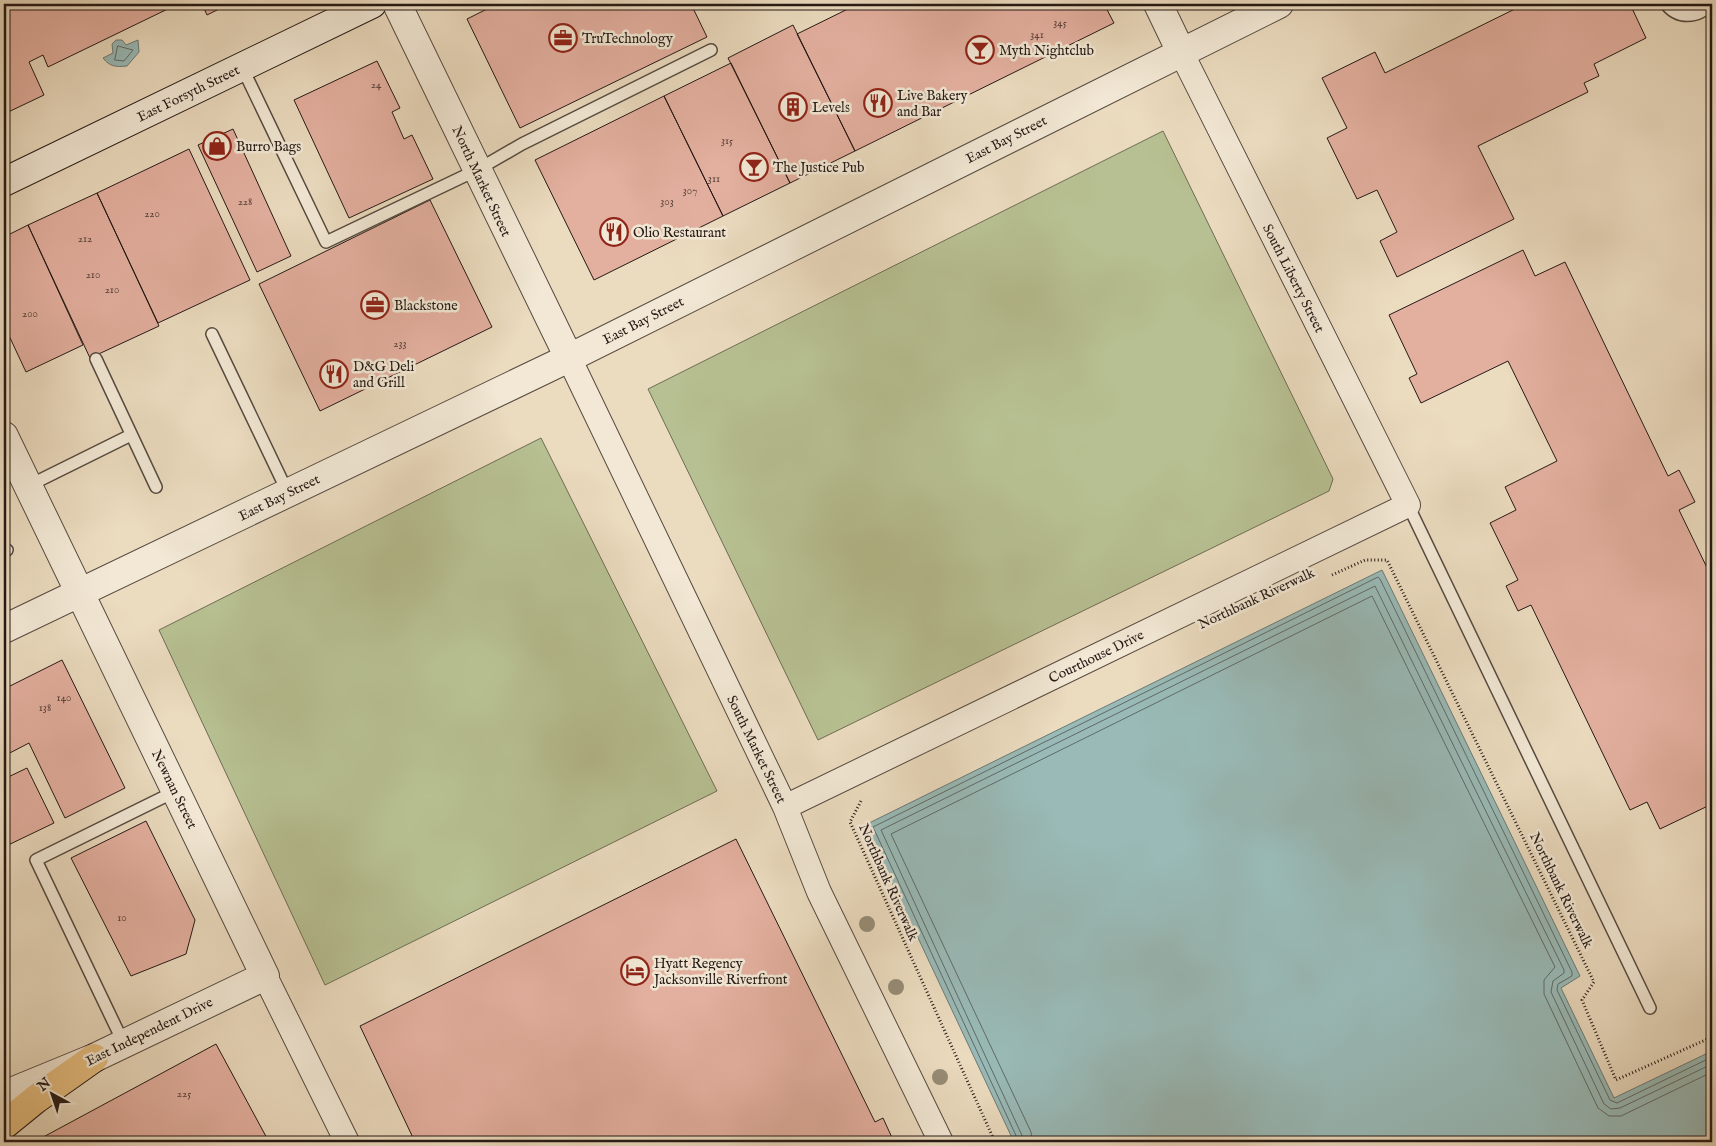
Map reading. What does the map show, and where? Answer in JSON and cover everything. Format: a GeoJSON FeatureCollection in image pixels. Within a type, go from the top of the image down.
{"type":"FeatureCollection","features":[{"type":"Feature","properties":{"kind":"main road"},"geometry":{"type":"LineString","coordinates":[[4,1125],[36,1099],[94,1058]]}},
{"type":"Feature","properties":{"kind":"street","name":"East Forsyth Street"},"geometry":{"type":"LineString","coordinates":[[4,182],[372,4]]}},
{"type":"Feature","properties":{"kind":"street","name":"North Market Street"},"geometry":{"type":"LineString","coordinates":[[397,4],[569,358]]}},
{"type":"Feature","properties":{"kind":"street"},"geometry":{"type":"LineString","coordinates":[[1158,4],[1181,52]]}},
{"type":"Feature","properties":{"kind":"street","name":"East Bay Street"},"geometry":{"type":"LineString","coordinates":[[4,629],[569,358],[1279,4]]}},
{"type":"Feature","properties":{"kind":"street","name":"South Liberty Street"},"geometry":{"type":"LineString","coordinates":[[1181,52],[1408,505]]}},
{"type":"Feature","properties":{"kind":"street","name":"South Market Street"},"geometry":{"type":"LineString","coordinates":[[569,358],[785,807],[819,892],[942,1142]]}},
{"type":"Feature","properties":{"kind":"street","name":"Newnan Street"},"geometry":{"type":"LineString","coordinates":[[4,436],[346,1142]]}},
{"type":"Feature","properties":{"kind":"street","name":"Courthouse Drive"},"geometry":{"type":"LineString","coordinates":[[785,807],[1408,505]]}},
{"type":"Feature","properties":{"kind":"street","name":"East Independent Drive"},"geometry":{"type":"LineString","coordinates":[[4,1095],[94,1058],[265,976]]}},
{"type":"Feature","properties":{"kind":"lane"},"geometry":{"type":"LineString","coordinates":[[1666,4],[1675,12],[1690,16],[1700,13],[1710,4]]}},
{"type":"Feature","properties":{"kind":"lane"},"geometry":{"type":"LineString","coordinates":[[242,67],[326,242],[477,170],[522,144],[711,50]]}},
{"type":"Feature","properties":{"kind":"lane"},"geometry":{"type":"LineString","coordinates":[[212,334],[288,493]]}},
{"type":"Feature","properties":{"kind":"lane"},"geometry":{"type":"LineString","coordinates":[[96,359],[156,487]]}},
{"type":"Feature","properties":{"kind":"lane"},"geometry":{"type":"LineString","coordinates":[[28,486],[132,434]]}},
{"type":"Feature","properties":{"kind":"lane"},"geometry":{"type":"LineString","coordinates":[[1408,505],[1650,1008]]}},
{"type":"Feature","properties":{"kind":"lane"},"geometry":{"type":"LineString","coordinates":[[124,1044],[36,860],[176,791]]}},
{"type":"Feature","properties":{"kind":"path","name":"Northbank Riverwalk"},"geometry":{"type":"LineString","coordinates":[[1329,577],[1365,560],[1387,560],[1594,982],[1582,1000],[1616,1080],[1712,1037]]}},
{"type":"Feature","properties":{"kind":"path","name":"Northbank Riverwalk"},"geometry":{"type":"LineString","coordinates":[[863,796],[850,822],[995,1142]]}},
{"type":"Feature","properties":{"kind":"green space"},"geometry":{"type":"Polygon","coordinates":[[[1163,131],[1333,479],[1329,491],[818,740],[648,389],[1163,131]]]}},
{"type":"Feature","properties":{"kind":"green space"},"geometry":{"type":"Polygon","coordinates":[[[541,438],[717,791],[325,985],[159,630],[541,438]]]}},
{"type":"Feature","properties":{"kind":"water"},"geometry":{"type":"Polygon","coordinates":[[[116,40],[122,40],[126,45],[138,40],[139,52],[127,66],[114,66],[103,58],[113,53],[112,44],[116,40]]]}},
{"type":"Feature","properties":{"kind":"water"},"geometry":{"type":"Polygon","coordinates":[[[1382,570],[1580,976],[1561,988],[1614,1098],[1712,1051],[1712,1142],[1014,1142],[865,825],[1382,570]]]}},
{"type":"Feature","properties":{"kind":"building"},"geometry":{"type":"Polygon","coordinates":[[[4,4],[178,4],[48,67],[43,55],[29,62],[44,95],[4,114],[4,4]]]}},
{"type":"Feature","properties":{"kind":"building"},"geometry":{"type":"Polygon","coordinates":[[[202,4],[229,4],[207,15],[202,4]]]}},
{"type":"Feature","properties":{"kind":"building"},"geometry":{"type":"Polygon","coordinates":[[[497,4],[691,4],[707,37],[520,128],[467,19],[497,4]]]}},
{"type":"Feature","properties":{"kind":"building"},"geometry":{"type":"Polygon","coordinates":[[[858,4],[1104,4],[1114,23],[855,151],[797,34],[858,4]]]}},
{"type":"Feature","properties":{"kind":"building"},"geometry":{"type":"Polygon","coordinates":[[[1525,4],[1630,4],[1646,38],[1594,64],[1599,76],[1584,83],[1588,92],[1478,146],[1514,219],[1397,277],[1380,241],[1397,232],[1377,190],[1357,199],[1327,138],[1347,128],[1322,78],[1375,52],[1385,73],[1525,4]]]}},
{"type":"Feature","properties":{"kind":"building","name":"Levels"},"geometry":{"type":"Polygon","coordinates":[[[793,25],[855,151],[790,183],[728,58],[793,25]]]}},
{"type":"Feature","properties":{"kind":"building"},"geometry":{"type":"Polygon","coordinates":[[[377,61],[400,108],[392,112],[404,139],[412,135],[433,179],[349,218],[294,100],[377,61]]]}},
{"type":"Feature","properties":{"kind":"building"},"geometry":{"type":"Polygon","coordinates":[[[731,63],[790,183],[723,216],[664,96],[731,63]]]}},
{"type":"Feature","properties":{"kind":"building"},"geometry":{"type":"Polygon","coordinates":[[[664,96],[723,216],[594,280],[535,160],[664,96]]]}},
{"type":"Feature","properties":{"kind":"building"},"geometry":{"type":"Polygon","coordinates":[[[233,129],[291,256],[257,272],[198,145],[233,129]]]}},
{"type":"Feature","properties":{"kind":"building"},"geometry":{"type":"Polygon","coordinates":[[[189,149],[250,280],[158,323],[97,193],[189,149]]]}},
{"type":"Feature","properties":{"kind":"building"},"geometry":{"type":"Polygon","coordinates":[[[97,193],[159,326],[90,358],[28,225],[97,193]]]}},
{"type":"Feature","properties":{"kind":"building","name":"Blackstone"},"geometry":{"type":"Polygon","coordinates":[[[430,200],[492,327],[320,411],[259,284],[430,200]]]}},
{"type":"Feature","properties":{"kind":"building"},"geometry":{"type":"Polygon","coordinates":[[[28,225],[83,345],[26,372],[4,325],[4,237],[28,225]]]}},
{"type":"Feature","properties":{"kind":"building"},"geometry":{"type":"Polygon","coordinates":[[[1523,250],[1535,276],[1565,262],[1668,476],[1679,470],[1695,502],[1679,510],[1712,578],[1712,804],[1660,829],[1647,802],[1630,810],[1531,605],[1518,611],[1506,586],[1518,580],[1490,523],[1516,510],[1505,487],[1557,461],[1508,361],[1421,403],[1409,378],[1417,374],[1389,315],[1523,250]]]}},
{"type":"Feature","properties":{"kind":"building"},"geometry":{"type":"Polygon","coordinates":[[[62,660],[125,788],[65,818],[29,743],[4,756],[4,689],[62,660]]]}},
{"type":"Feature","properties":{"kind":"building"},"geometry":{"type":"Polygon","coordinates":[[[27,768],[54,823],[4,847],[4,779],[27,768]]]}},
{"type":"Feature","properties":{"kind":"building"},"geometry":{"type":"Polygon","coordinates":[[[146,821],[195,920],[186,954],[131,976],[71,858],[146,821]]]}},
{"type":"Feature","properties":{"kind":"building","name":"Hyatt Regency Jacksonville Riverfront"},"geometry":{"type":"Polygon","coordinates":[[[736,839],[875,1122],[883,1118],[894,1142],[415,1142],[360,1026],[736,839]]]}},
{"type":"Feature","properties":{"kind":"building"},"geometry":{"type":"Polygon","coordinates":[[[216,1044],[269,1142],[34,1142],[216,1044]]]}},
{"type":"Feature","properties":{"kind":"place","name":"TruTechnology"},"geometry":{"type":"Point","coordinates":[563,38]}},
{"type":"Feature","properties":{"kind":"place","name":"Myth Nightclub"},"geometry":{"type":"Point","coordinates":[980,50]}},
{"type":"Feature","properties":{"kind":"place","name":"Live Bakery and Bar"},"geometry":{"type":"Point","coordinates":[878,103]}},
{"type":"Feature","properties":{"kind":"place","name":"Levels"},"geometry":{"type":"Point","coordinates":[793,107]}},
{"type":"Feature","properties":{"kind":"place","name":"Burro Bags"},"geometry":{"type":"Point","coordinates":[217,146]}},
{"type":"Feature","properties":{"kind":"place","name":"The Justice Pub"},"geometry":{"type":"Point","coordinates":[754,167]}},
{"type":"Feature","properties":{"kind":"place","name":"Olio Restaurant"},"geometry":{"type":"Point","coordinates":[614,232]}},
{"type":"Feature","properties":{"kind":"place","name":"Blackstone"},"geometry":{"type":"Point","coordinates":[375,305]}},
{"type":"Feature","properties":{"kind":"place","name":"D&G Deli and Grill"},"geometry":{"type":"Point","coordinates":[334,374]}},
{"type":"Feature","properties":{"kind":"place","name":"Hyatt Regency Jacksonville Riverfront"},"geometry":{"type":"Point","coordinates":[635,971]}}]}
